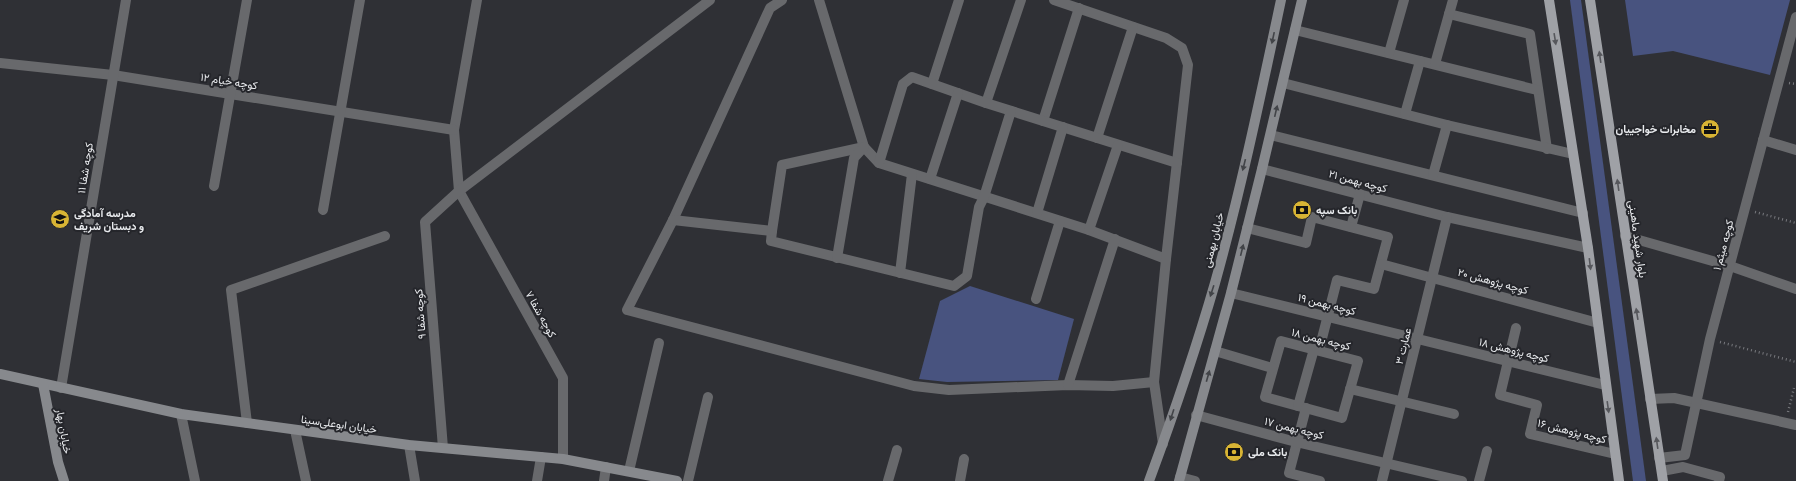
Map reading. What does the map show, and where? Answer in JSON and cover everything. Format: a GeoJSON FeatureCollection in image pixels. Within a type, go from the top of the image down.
{"type":"FeatureCollection","features":[{"type":"Feature","properties":{"kind":"main road"},"geometry":{"type":"LineString","coordinates":[[1550,0],[1583,213],[1619,481]]}},
{"type":"Feature","properties":{"kind":"main road","name":"بلوار شهید ماهینی"},"geometry":{"type":"LineString","coordinates":[[1590,0],[1662,476]]}},
{"type":"Feature","properties":{"kind":"street","name":"کوچه شفا ۱۱"},"geometry":{"type":"LineString","coordinates":[[61,388],[126,0]]}},
{"type":"Feature","properties":{"kind":"street"},"geometry":{"type":"LineString","coordinates":[[214,186],[247,0]]}},
{"type":"Feature","properties":{"kind":"street"},"geometry":{"type":"LineString","coordinates":[[323,210],[360,0]]}},
{"type":"Feature","properties":{"kind":"street"},"geometry":{"type":"LineString","coordinates":[[459,192],[454,130],[476,0]]}},
{"type":"Feature","properties":{"kind":"street"},"geometry":{"type":"LineString","coordinates":[[459,192],[710,0]]}},
{"type":"Feature","properties":{"kind":"street"},"geometry":{"type":"LineString","coordinates":[[782,0],[770,8],[673,220],[627,310],[914,386],[949,390],[1068,385],[1113,386],[1154,382]]}},
{"type":"Feature","properties":{"kind":"street"},"geometry":{"type":"LineString","coordinates":[[819,0],[864,148],[880,163],[1090,230],[1166,259]]}},
{"type":"Feature","properties":{"kind":"street"},"geometry":{"type":"LineString","coordinates":[[932,84],[959,0]]}},
{"type":"Feature","properties":{"kind":"street"},"geometry":{"type":"LineString","coordinates":[[986,102],[1021,0]]}},
{"type":"Feature","properties":{"kind":"street","name":"خیابان بهمنی"},"geometry":{"type":"LineString","coordinates":[[1149,481],[1163,444],[1215,283],[1252,130],[1281,0]]}},
{"type":"Feature","properties":{"kind":"street"},"geometry":{"type":"LineString","coordinates":[[1195,481],[1179,479],[1231,293],[1271,135],[1302,0]]}},
{"type":"Feature","properties":{"kind":"street"},"geometry":{"type":"LineString","coordinates":[[1389,53],[1404,0]]}},
{"type":"Feature","properties":{"kind":"street"},"geometry":{"type":"LineString","coordinates":[[1435,64],[1453,0]]}},
{"type":"Feature","properties":{"kind":"street"},"geometry":{"type":"LineString","coordinates":[[1057,1],[1166,38],[1182,48],[1188,64],[1154,382],[1163,444]]}},
{"type":"Feature","properties":{"kind":"street"},"geometry":{"type":"LineString","coordinates":[[1043,121],[1078,8]]}},
{"type":"Feature","properties":{"kind":"street"},"geometry":{"type":"LineString","coordinates":[[1449,14],[1530,34],[1537,90],[1547,148]]}},
{"type":"Feature","properties":{"kind":"street","name":"کوچه میثم ۱"},"geometry":{"type":"LineString","coordinates":[[1683,467],[1695,402],[1710,339],[1796,18]]}},
{"type":"Feature","properties":{"kind":"street"},"geometry":{"type":"LineString","coordinates":[[1097,138],[1133,27]]}},
{"type":"Feature","properties":{"kind":"street"},"geometry":{"type":"LineString","coordinates":[[1295,30],[1537,90]]}},
{"type":"Feature","properties":{"kind":"street"},"geometry":{"type":"LineString","coordinates":[[1405,114],[1420,61]]}},
{"type":"Feature","properties":{"kind":"street","name":"کوچه خیام ۱۲"},"geometry":{"type":"LineString","coordinates":[[0,63],[113,76],[454,130]]}},
{"type":"Feature","properties":{"kind":"street"},"geometry":{"type":"LineString","coordinates":[[880,163],[903,84],[912,76],[1011,111],[1177,163]]}},
{"type":"Feature","properties":{"kind":"street"},"geometry":{"type":"LineString","coordinates":[[1283,83],[1447,125],[1573,154]]}},
{"type":"Feature","properties":{"kind":"street"},"geometry":{"type":"LineString","coordinates":[[930,179],[958,93]]}},
{"type":"Feature","properties":{"kind":"street"},"geometry":{"type":"LineString","coordinates":[[864,148],[782,165],[771,241],[954,286],[967,276],[979,207],[984,197],[1011,111]]}},
{"type":"Feature","properties":{"kind":"street"},"geometry":{"type":"LineString","coordinates":[[1433,175],[1447,125]]}},
{"type":"Feature","properties":{"kind":"street"},"geometry":{"type":"LineString","coordinates":[[1037,213],[1064,127]]}},
{"type":"Feature","properties":{"kind":"street"},"geometry":{"type":"LineString","coordinates":[[1271,135],[1583,213]]}},
{"type":"Feature","properties":{"kind":"street"},"geometry":{"type":"LineString","coordinates":[[1763,140],[1796,150]]}},
{"type":"Feature","properties":{"kind":"street"},"geometry":{"type":"LineString","coordinates":[[1090,230],[1118,145]]}},
{"type":"Feature","properties":{"kind":"street"},"geometry":{"type":"LineString","coordinates":[[837,258],[854,158],[864,148]]}},
{"type":"Feature","properties":{"kind":"street","name":"کوچه بهمن ۲۱"},"geometry":{"type":"LineString","coordinates":[[1262,169],[1447,217],[1588,248]]}},
{"type":"Feature","properties":{"kind":"street"},"geometry":{"type":"LineString","coordinates":[[900,273],[912,174]]}},
{"type":"Feature","properties":{"kind":"street","name":"کوچه شفا ۹"},"geometry":{"type":"LineString","coordinates":[[443,448],[426,222],[459,192]]}},
{"type":"Feature","properties":{"kind":"street","name":"کوچه شفا ۷"},"geometry":{"type":"LineString","coordinates":[[459,192],[563,378],[563,459]]}},
{"type":"Feature","properties":{"kind":"street"},"geometry":{"type":"LineString","coordinates":[[1351,227],[1360,194]]}},
{"type":"Feature","properties":{"kind":"street"},"geometry":{"type":"LineString","coordinates":[[1247,228],[1306,243],[1312,217],[1388,237],[1374,289],[1337,280],[1317,350],[1302,407],[1289,473],[1320,481]]}},
{"type":"Feature","properties":{"kind":"street","name":"عمارت ۳"},"geometry":{"type":"LineString","coordinates":[[1382,481],[1447,217]]}},
{"type":"Feature","properties":{"kind":"street"},"geometry":{"type":"LineString","coordinates":[[673,220],[772,231]]}},
{"type":"Feature","properties":{"kind":"street"},"geometry":{"type":"LineString","coordinates":[[1036,300],[1060,221]]}},
{"type":"Feature","properties":{"kind":"street"},"geometry":{"type":"LineString","coordinates":[[247,423],[231,290],[385,236]]}},
{"type":"Feature","properties":{"kind":"street"},"geometry":{"type":"LineString","coordinates":[[1625,236],[1730,266],[1796,289]]}},
{"type":"Feature","properties":{"kind":"street"},"geometry":{"type":"LineString","coordinates":[[1068,385],[1115,239]]}},
{"type":"Feature","properties":{"kind":"street","name":"کوچه پژوهش ۲۰"},"geometry":{"type":"LineString","coordinates":[[1381,264],[1598,323]]}},
{"type":"Feature","properties":{"kind":"street","name":"کوچه بهمن ۱۹"},"geometry":{"type":"LineString","coordinates":[[1231,293],[1417,339]]}},
{"type":"Feature","properties":{"kind":"street"},"geometry":{"type":"LineString","coordinates":[[1508,361],[1516,328]]}},
{"type":"Feature","properties":{"kind":"street","name":"کوچه پژوهش ۱۸"},"geometry":{"type":"LineString","coordinates":[[1417,339],[1605,385]]}},
{"type":"Feature","properties":{"kind":"street","name":"کوچه بهمن ۱۸"},"geometry":{"type":"LineString","coordinates":[[1281,341],[1317,350],[1358,361],[1342,418],[1265,397],[1272,368],[1281,341]]}},
{"type":"Feature","properties":{"kind":"street"},"geometry":{"type":"LineString","coordinates":[[629,472],[659,343]]}},
{"type":"Feature","properties":{"kind":"street"},"geometry":{"type":"LineString","coordinates":[[1215,352],[1272,368]]}},
{"type":"Feature","properties":{"kind":"street","name":"کوچه پژوهش ۱۶"},"geometry":{"type":"LineString","coordinates":[[1508,361],[1500,396],[1538,405],[1530,434],[1615,454]]}},
{"type":"Feature","properties":{"kind":"street","name":"خیابان ابوعلی‌سینا"},"geometry":{"type":"LineString","coordinates":[[0,374],[181,414],[409,445],[563,459],[677,481]]}},
{"type":"Feature","properties":{"kind":"street","name":"خیابان بهار"},"geometry":{"type":"LineString","coordinates":[[43,384],[58,462],[64,481]]}},
{"type":"Feature","properties":{"kind":"street"},"geometry":{"type":"LineString","coordinates":[[1350,390],[1454,414]]}},
{"type":"Feature","properties":{"kind":"street"},"geometry":{"type":"LineString","coordinates":[[688,481],[708,397]]}},
{"type":"Feature","properties":{"kind":"street"},"geometry":{"type":"LineString","coordinates":[[1650,399],[1674,398],[1796,425]]}},
{"type":"Feature","properties":{"kind":"street"},"geometry":{"type":"LineString","coordinates":[[181,414],[195,481]]}},
{"type":"Feature","properties":{"kind":"street","name":"کوچه بهمن ۱۷"},"geometry":{"type":"LineString","coordinates":[[1196,415],[1296,442],[1462,481]]}},
{"type":"Feature","properties":{"kind":"street"},"geometry":{"type":"LineString","coordinates":[[295,430],[306,481]]}},
{"type":"Feature","properties":{"kind":"street"},"geometry":{"type":"LineString","coordinates":[[409,445],[415,481]]}},
{"type":"Feature","properties":{"kind":"street"},"geometry":{"type":"LineString","coordinates":[[888,481],[897,450]]}},
{"type":"Feature","properties":{"kind":"street"},"geometry":{"type":"LineString","coordinates":[[1478,481],[1487,451]]}},
{"type":"Feature","properties":{"kind":"street"},"geometry":{"type":"LineString","coordinates":[[1659,458],[1685,455]]}},
{"type":"Feature","properties":{"kind":"street"},"geometry":{"type":"LineString","coordinates":[[537,481],[541,457]]}},
{"type":"Feature","properties":{"kind":"street"},"geometry":{"type":"LineString","coordinates":[[960,481],[964,459]]}},
{"type":"Feature","properties":{"kind":"street"},"geometry":{"type":"LineString","coordinates":[[604,481],[606,467]]}},
{"type":"Feature","properties":{"kind":"street"},"geometry":{"type":"LineString","coordinates":[[1662,476],[1683,467],[1720,477],[1719,481]]}},
{"type":"Feature","properties":{"kind":"path"},"geometry":{"type":"LineString","coordinates":[[1745,210],[1796,223]]}},
{"type":"Feature","properties":{"kind":"path"},"geometry":{"type":"LineString","coordinates":[[1710,339],[1796,362]]}},
{"type":"Feature","properties":{"kind":"path"},"geometry":{"type":"LineString","coordinates":[[1785,422],[1794,388]]}},
{"type":"Feature","properties":{"kind":"shaded area"},"geometry":{"type":"Polygon","coordinates":[[[1570,0],[1581,0],[1646,481],[1633,481],[1570,0]]]}},
{"type":"Feature","properties":{"kind":"shaded area"},"geometry":{"type":"Polygon","coordinates":[[[1625,0],[1790,0],[1770,75],[1673,51],[1633,56],[1625,0]]]}},
{"type":"Feature","properties":{"kind":"shaded area"},"geometry":{"type":"Polygon","coordinates":[[[970,286],[1074,319],[1058,380],[947,382],[919,379],[940,301],[970,286]]]}},
{"type":"Feature","properties":{"kind":"place","name":"مخابرات خواجییان"},"geometry":{"type":"Point","coordinates":[1710,129]}},
{"type":"Feature","properties":{"kind":"place","name":"بانک سپه"},"geometry":{"type":"Point","coordinates":[1302,210]}},
{"type":"Feature","properties":{"kind":"place","name":"مدرسه آمادگی و دبستان شریف"},"geometry":{"type":"Point","coordinates":[60,219]}},
{"type":"Feature","properties":{"kind":"place","name":"بانک ملی"},"geometry":{"type":"Point","coordinates":[1234,452]}}]}
